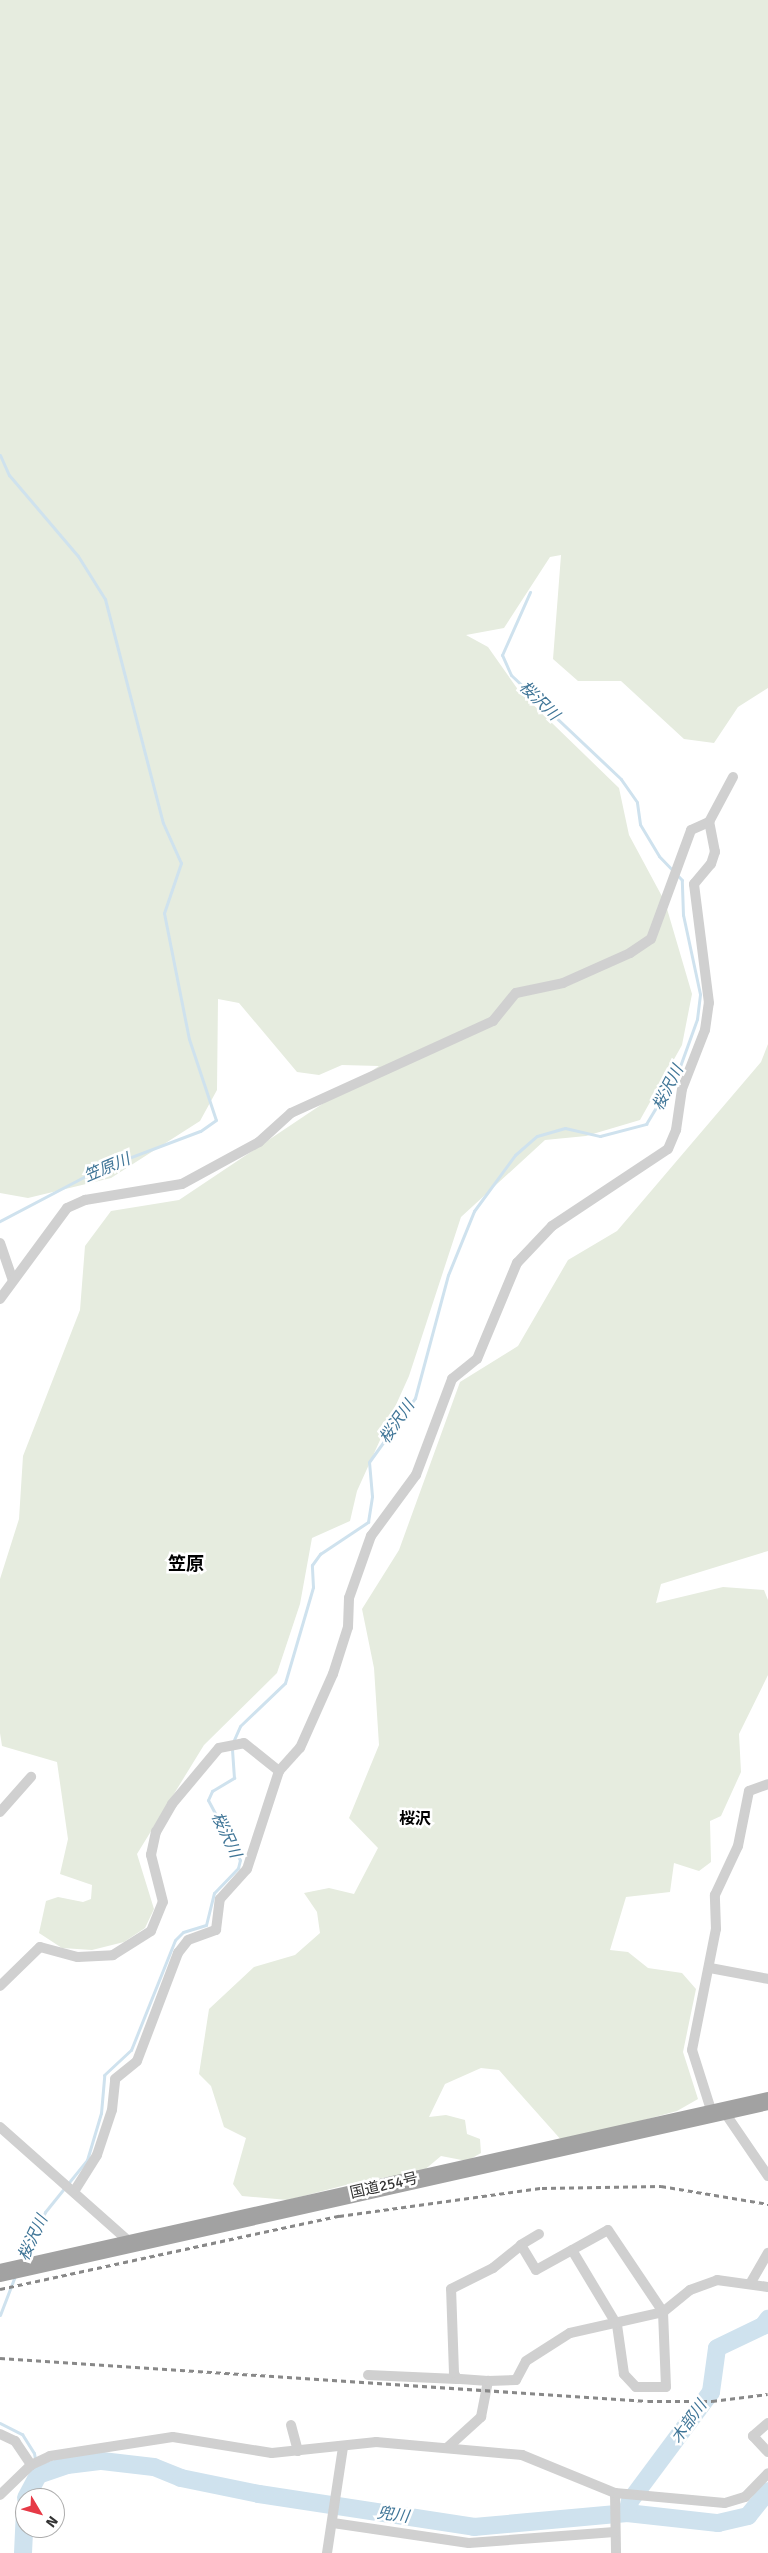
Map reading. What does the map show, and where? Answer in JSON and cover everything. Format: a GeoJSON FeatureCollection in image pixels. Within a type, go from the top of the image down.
{"type":"FeatureCollection","features":[{"type":"Feature","properties":{"kind":"highway","name":"国道254号"},"geometry":{"type":"LineString","coordinates":[[5,2271],[768,2101]]}},
{"type":"Feature","properties":{"kind":"street"},"geometry":{"type":"LineString","coordinates":[[0,1298],[67,1208],[85,1200],[182,1184],[226,1163],[315,1100],[493,1021],[516,993],[563,984],[630,953],[651,939],[691,830],[709,822],[734,777]]}},
{"type":"Feature","properties":{"kind":"street"},"geometry":{"type":"LineString","coordinates":[[71,2187],[97,2155],[112,2110],[116,2079],[137,2061],[178,1952],[188,1940],[216,1930],[220,1899],[247,1869],[278,1772],[300,1748],[325,1696],[371,1536],[416,1475],[452,1379],[477,1359],[517,1263],[552,1226],[668,1149],[676,1130],[682,1089],[705,1030],[709,1003],[693,899],[694,884],[715,852],[709,822]]}},
{"type":"Feature","properties":{"kind":"street"},"geometry":{"type":"LineString","coordinates":[[0,1243],[13,1280]]}},
{"type":"Feature","properties":{"kind":"street"},"geometry":{"type":"LineString","coordinates":[[0,1986],[40,1947],[78,1956],[113,1956],[151,1931],[163,1902],[151,1854],[156,1832],[172,1804],[226,1743],[238,1741],[278,1772]]}},
{"type":"Feature","properties":{"kind":"street"},"geometry":{"type":"LineString","coordinates":[[0,1812],[31,1777]]}},
{"type":"Feature","properties":{"kind":"street"},"geometry":{"type":"LineString","coordinates":[[768,1784],[749,1791],[738,1846],[718,1883],[710,1968],[692,2050],[717,2112],[768,2176]]}},
{"type":"Feature","properties":{"kind":"street"},"geometry":{"type":"LineString","coordinates":[[710,1968],[768,1979]]}},
{"type":"Feature","properties":{"kind":"street"},"geometry":{"type":"LineString","coordinates":[[0,2127],[71,2187],[132,2244]]}},
{"type":"Feature","properties":{"kind":"street"},"geometry":{"type":"LineString","coordinates":[[521,2245],[536,2270],[572,2250],[608,2230],[663,2312],[666,2387],[636,2387],[624,2374],[617,2326],[572,2250]]}},
{"type":"Feature","properties":{"kind":"street"},"geometry":{"type":"LineString","coordinates":[[457,2379],[451,2289],[493,2268],[521,2245],[539,2234]]}},
{"type":"Feature","properties":{"kind":"street"},"geometry":{"type":"LineString","coordinates":[[750,2284],[768,2253]]}},
{"type":"Feature","properties":{"kind":"street"},"geometry":{"type":"LineString","coordinates":[[368,2376],[488,2381],[516,2380],[532,2357],[570,2333],[617,2326],[663,2312],[705,2284],[728,2280],[768,2287]]}},
{"type":"Feature","properties":{"kind":"street"},"geometry":{"type":"LineString","coordinates":[[448,2447],[480,2418],[488,2381]]}},
{"type":"Feature","properties":{"kind":"street"},"geometry":{"type":"LineString","coordinates":[[768,2423],[753,2436],[768,2452]]}},
{"type":"Feature","properties":{"kind":"street"},"geometry":{"type":"LineString","coordinates":[[291,2425],[298,2451]]}},
{"type":"Feature","properties":{"kind":"street"},"geometry":{"type":"LineString","coordinates":[[0,2434],[15,2441],[35,2462]]}},
{"type":"Feature","properties":{"kind":"street"},"geometry":{"type":"LineString","coordinates":[[0,2495],[35,2462],[173,2437],[272,2453],[376,2442],[448,2447],[530,2456],[615,2496],[629,2493],[733,2502],[744,2497],[768,2473]]}},
{"type":"Feature","properties":{"kind":"street"},"geometry":{"type":"LineString","coordinates":[[327,2553],[342,2447]]}},
{"type":"Feature","properties":{"kind":"street"},"geometry":{"type":"LineString","coordinates":[[615,2496],[616,2553]]}},
{"type":"Feature","properties":{"kind":"street"},"geometry":{"type":"LineString","coordinates":[[333,2519],[469,2543],[615,2530]]}},
{"type":"Feature","properties":{"kind":"shaded area"},"geometry":{"type":"Polygon","coordinates":[[[0,0],[768,0],[768,688],[738,707],[714,743],[684,739],[621,681],[578,681],[553,659],[561,555],[550,557],[504,628],[466,635],[488,647],[519,691],[619,788],[629,835],[665,902],[692,994],[682,1045],[640,1120],[586,1136],[545,1140],[461,1217],[409,1376],[357,1491],[350,1521],[312,1538],[300,1604],[277,1673],[204,1745],[137,1854],[154,1909],[145,1928],[124,1942],[92,1950],[62,1948],[39,1933],[46,1901],[58,1897],[83,1902],[91,1899],[92,1885],[60,1874],[68,1839],[57,1762],[2,1746],[0,1733],[0,1579],[19,1519],[23,1456],[80,1310],[85,1246],[111,1211],[179,1200],[379,1066],[342,1065],[319,1075],[297,1072],[239,1003],[218,999],[217,1090],[200,1121],[111,1178],[28,1198],[0,1193],[0,0]]]}},
{"type":"Feature","properties":{"kind":"shaded area"},"geometry":{"type":"Polygon","coordinates":[[[768,1044],[768,1551],[661,1584],[656,1603],[723,1587],[764,1590],[768,1600],[768,1675],[739,1734],[741,1772],[721,1816],[710,1821],[711,1862],[699,1871],[674,1863],[670,1892],[626,1897],[610,1950],[628,1952],[648,1968],[682,1973],[696,1989],[683,2052],[698,2099],[677,2111],[563,2142],[499,2070],[481,2068],[445,2084],[429,2117],[446,2115],[465,2120],[467,2134],[480,2139],[481,2153],[467,2161],[441,2156],[422,2172],[361,2181],[288,2200],[242,2196],[233,2184],[246,2138],[224,2127],[211,2086],[199,2074],[209,2009],[254,1967],[295,1955],[320,1933],[317,1912],[304,1893],[329,1888],[354,1894],[378,1848],[349,1818],[379,1745],[374,1668],[362,1609],[399,1550],[460,1382],[518,1346],[568,1260],[617,1231],[761,1062],[768,1044]]]}},
{"type":"Feature","properties":{"kind":"waterway","name":"笠原川"},"geometry":{"type":"LineString","coordinates":[[0,455],[9,475],[78,556],[105,599],[163,823],[181,863],[164,913],[189,1039],[216,1120],[200,1131],[97,1170],[0,1221]]}},
{"type":"Feature","properties":{"kind":"waterway","name":"桜沢川"},"geometry":{"type":"LineString","coordinates":[[233,1742],[240,1726],[285,1683],[313,1587],[312,1565],[320,1554],[368,1522],[372,1496],[369,1462],[415,1398],[448,1275],[474,1211],[515,1155],[537,1136],[565,1128],[600,1136],[646,1124],[679,1069],[697,1019],[700,994],[683,915],[682,880],[659,856],[640,824],[637,802],[621,779],[511,675],[502,655],[530,592]]}},
{"type":"Feature","properties":{"kind":"waterway","name":"桜沢川"},"geometry":{"type":"LineString","coordinates":[[25,2260],[45,2212],[87,2160],[101,2113],[104,2075],[131,2050],[175,1940],[183,1932],[206,1925],[214,1893],[238,1868],[240,1860],[208,1800],[212,1791],[234,1778],[232,1748]]}},
{"type":"Feature","properties":{"kind":"waterway","name":"桜沢川"},"geometry":{"type":"LineString","coordinates":[[0,2315],[15,2276]]}},
{"type":"Feature","properties":{"kind":"waterway","name":"木部川"},"geometry":{"type":"LineString","coordinates":[[627,2513],[630,2501],[711,2392],[717,2348],[763,2326],[768,2319]]}},
{"type":"Feature","properties":{"kind":"waterway","name":"桜沢川"},"geometry":{"type":"LineString","coordinates":[[0,2423],[22,2434],[34,2453],[38,2475]]}},
{"type":"Feature","properties":{"kind":"waterway","name":"兜川"},"geometry":{"type":"LineString","coordinates":[[31,2488],[38,2475],[67,2465],[102,2461],[154,2467],[181,2478],[259,2494],[474,2527],[627,2513],[718,2523],[748,2516],[768,2491]]}},
{"type":"Feature","properties":{"kind":"waterway","name":"兜川"},"geometry":{"type":"LineString","coordinates":[[23,2553],[24,2538]]}},
{"type":"Feature","properties":{"kind":"railway"},"geometry":{"type":"LineString","coordinates":[[0,2289],[339,2216],[542,2188],[661,2186],[768,2204]]}},
{"type":"Feature","properties":{"kind":"railway"},"geometry":{"type":"LineString","coordinates":[[0,2358],[648,2401],[712,2401],[768,2394]]}},
{"type":"Feature","properties":{"kind":"district","name":"笠原"},"geometry":{"type":"Point","coordinates":[186,1564]}},
{"type":"Feature","properties":{"kind":"district","name":"桜沢"},"geometry":{"type":"Point","coordinates":[415,1819]}}]}
